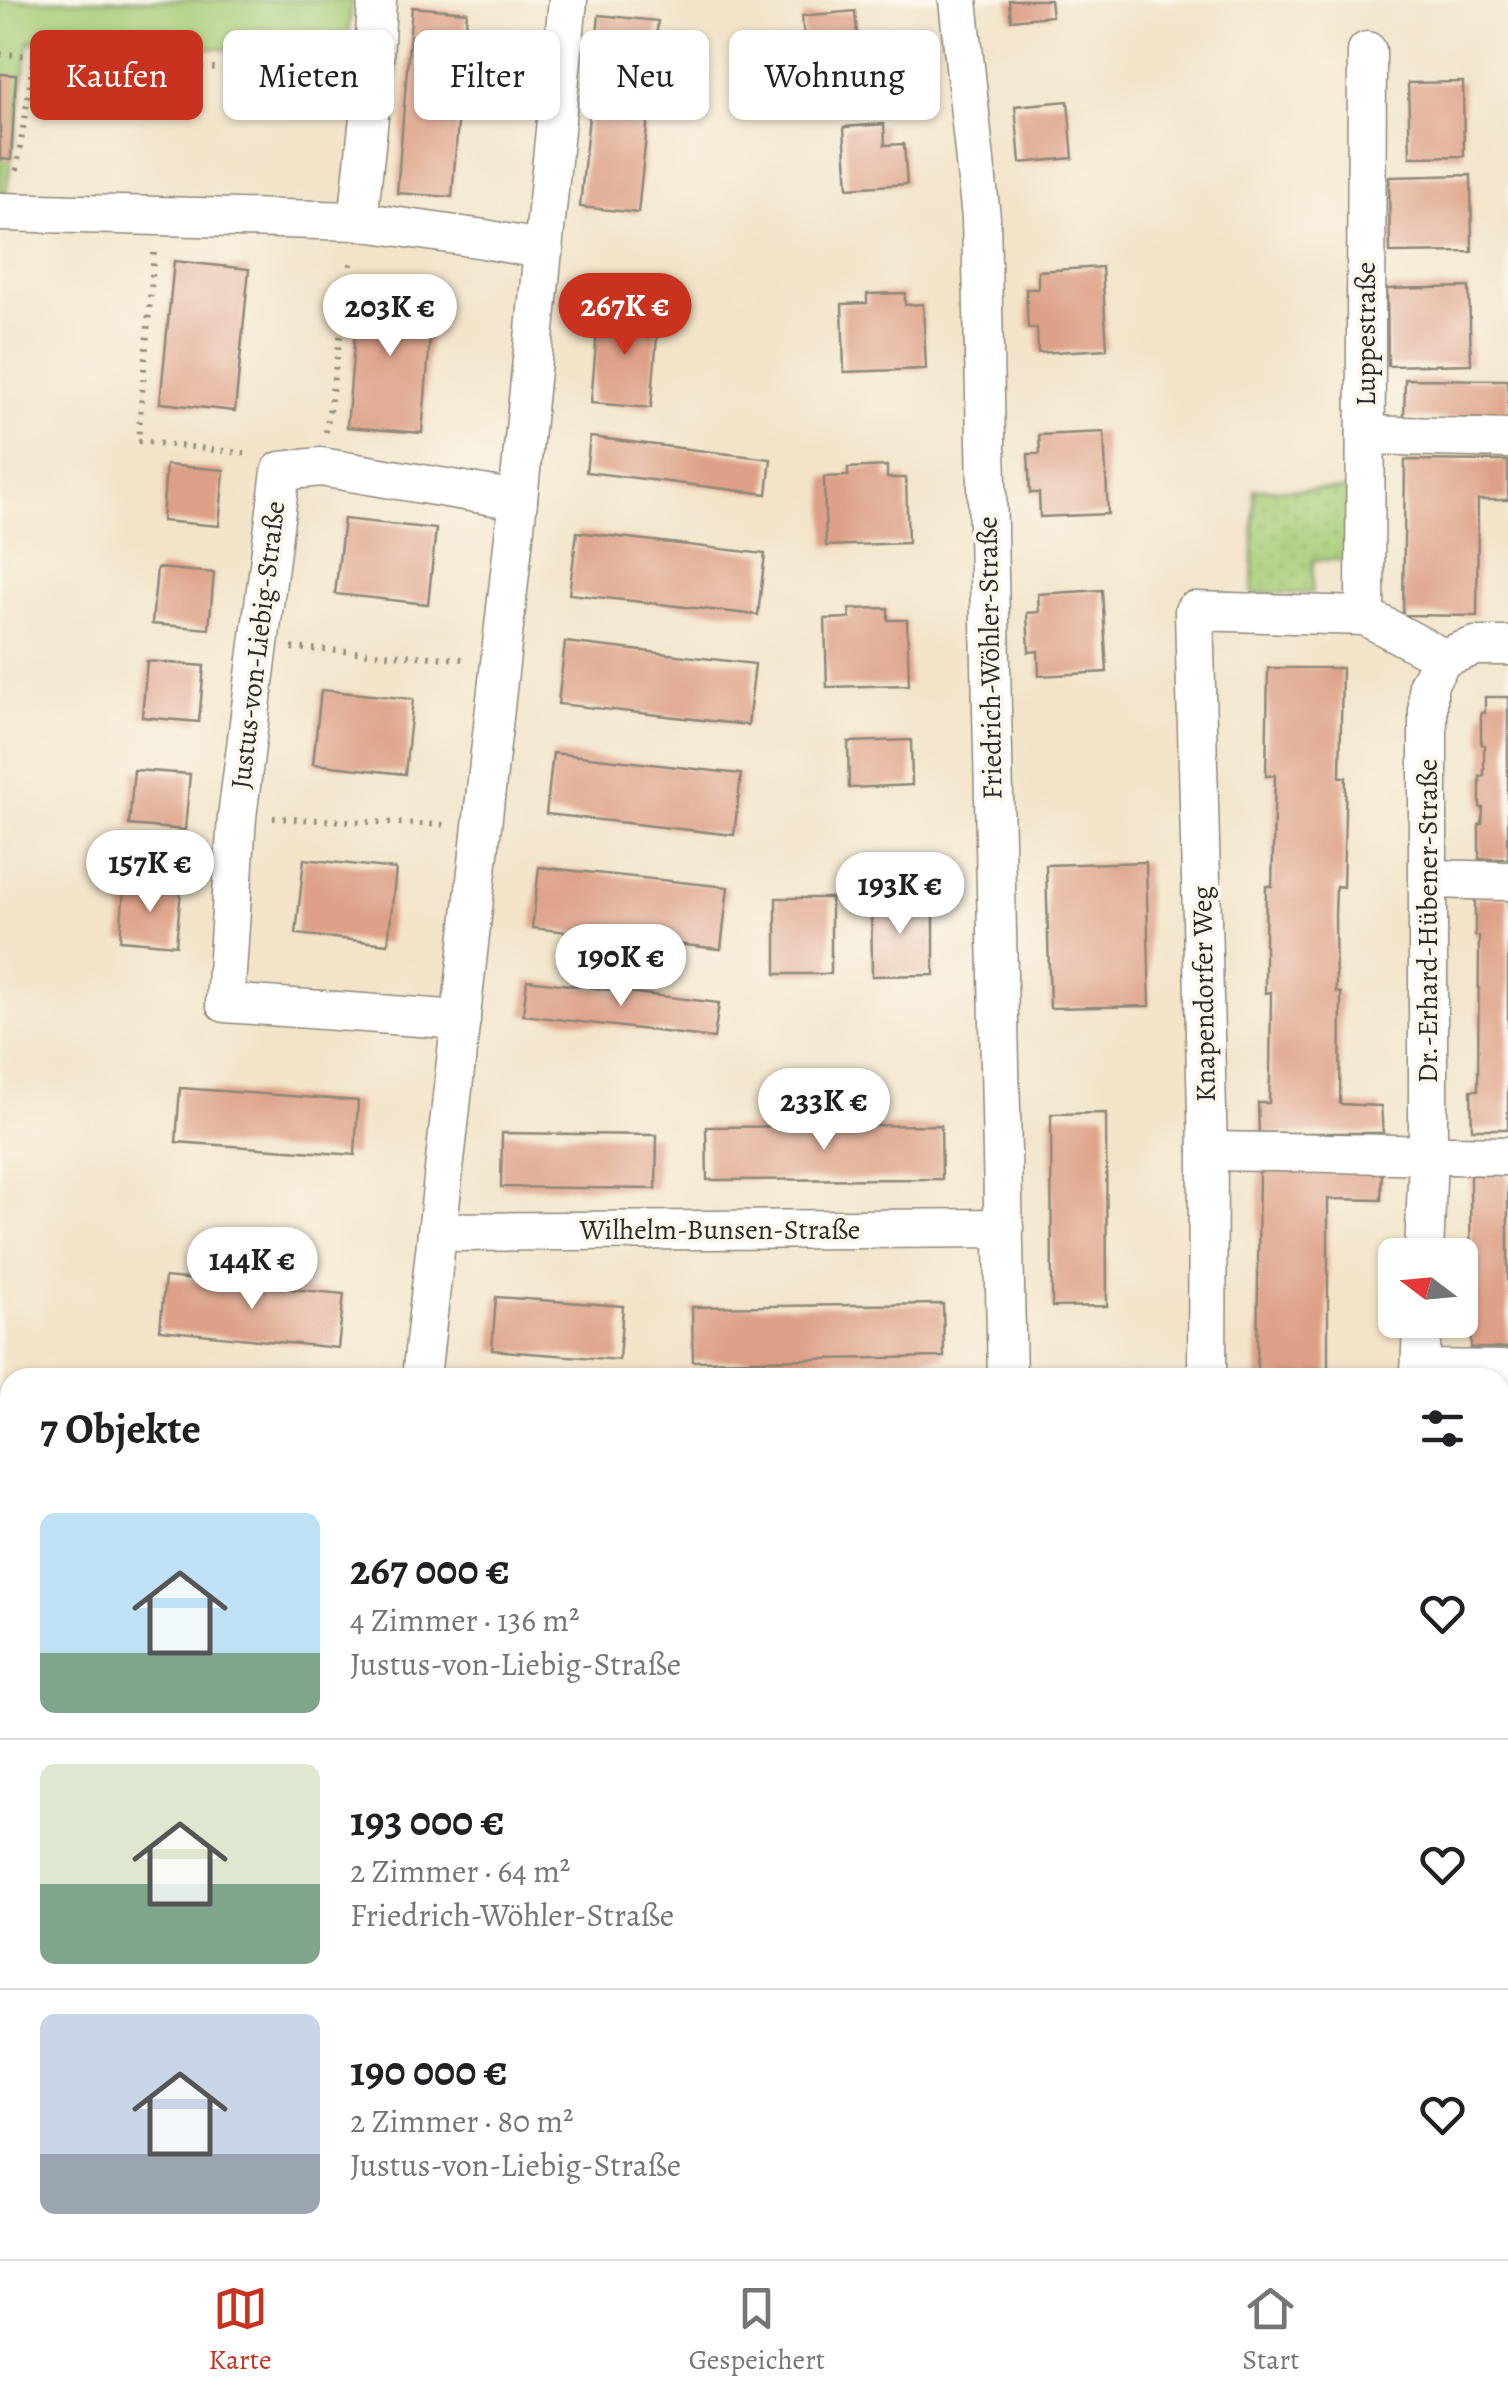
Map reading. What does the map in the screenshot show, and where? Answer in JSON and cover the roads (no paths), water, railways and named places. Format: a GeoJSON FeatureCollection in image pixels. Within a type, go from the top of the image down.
{"type":"FeatureCollection","features":[{"type":"Feature","properties":{"kind":"street"},"geometry":{"type":"LineString","coordinates":[[358,221],[377,0]]}},
{"type":"Feature","properties":{"kind":"street"},"geometry":{"type":"LineString","coordinates":[[422,1368],[518,500],[568,0]]}},
{"type":"Feature","properties":{"kind":"street","name":"Friedrich-Wöhler-Straße"},"geometry":{"type":"LineString","coordinates":[[958,0],[981,218],[1007,1368]]}},
{"type":"Feature","properties":{"kind":"street","name":"Luppestraße"},"geometry":{"type":"LineString","coordinates":[[1364,616],[1367,50]]}},
{"type":"Feature","properties":{"kind":"street"},"geometry":{"type":"LineString","coordinates":[[5,211],[358,221],[544,250]]}},
{"type":"Feature","properties":{"kind":"street"},"geometry":{"type":"LineString","coordinates":[[1366,435],[1508,439]]}},
{"type":"Feature","properties":{"kind":"street","name":"Justus-von-Liebig-Straße"},"geometry":{"type":"LineString","coordinates":[[460,1020],[224,1004],[236,817],[280,471],[321,468],[518,500]]}},
{"type":"Feature","properties":{"kind":"street","name":"Knapendorfer Weg"},"geometry":{"type":"LineString","coordinates":[[1206,1368],[1208,1151],[1194,611],[1364,616]]}},
{"type":"Feature","properties":{"kind":"street"},"geometry":{"type":"LineString","coordinates":[[1364,616],[1443,658],[1475,646],[1508,646]]}},
{"type":"Feature","properties":{"kind":"street","name":"Dr.-Erhard-Hübener-Straße"},"geometry":{"type":"LineString","coordinates":[[1425,1238],[1428,684],[1443,658]]}},
{"type":"Feature","properties":{"kind":"street"},"geometry":{"type":"LineString","coordinates":[[1429,879],[1508,880]]}},
{"type":"Feature","properties":{"kind":"street"},"geometry":{"type":"LineString","coordinates":[[1208,1151],[1508,1156]]}},
{"type":"Feature","properties":{"kind":"street","name":"Wilhelm-Bunsen-Straße"},"geometry":{"type":"LineString","coordinates":[[436,1232],[1004,1228]]}},
{"type":"Feature","properties":{"kind":"street"},"geometry":{"type":"LineString","coordinates":[[1420,1368],[1421,1338]]}}]}
